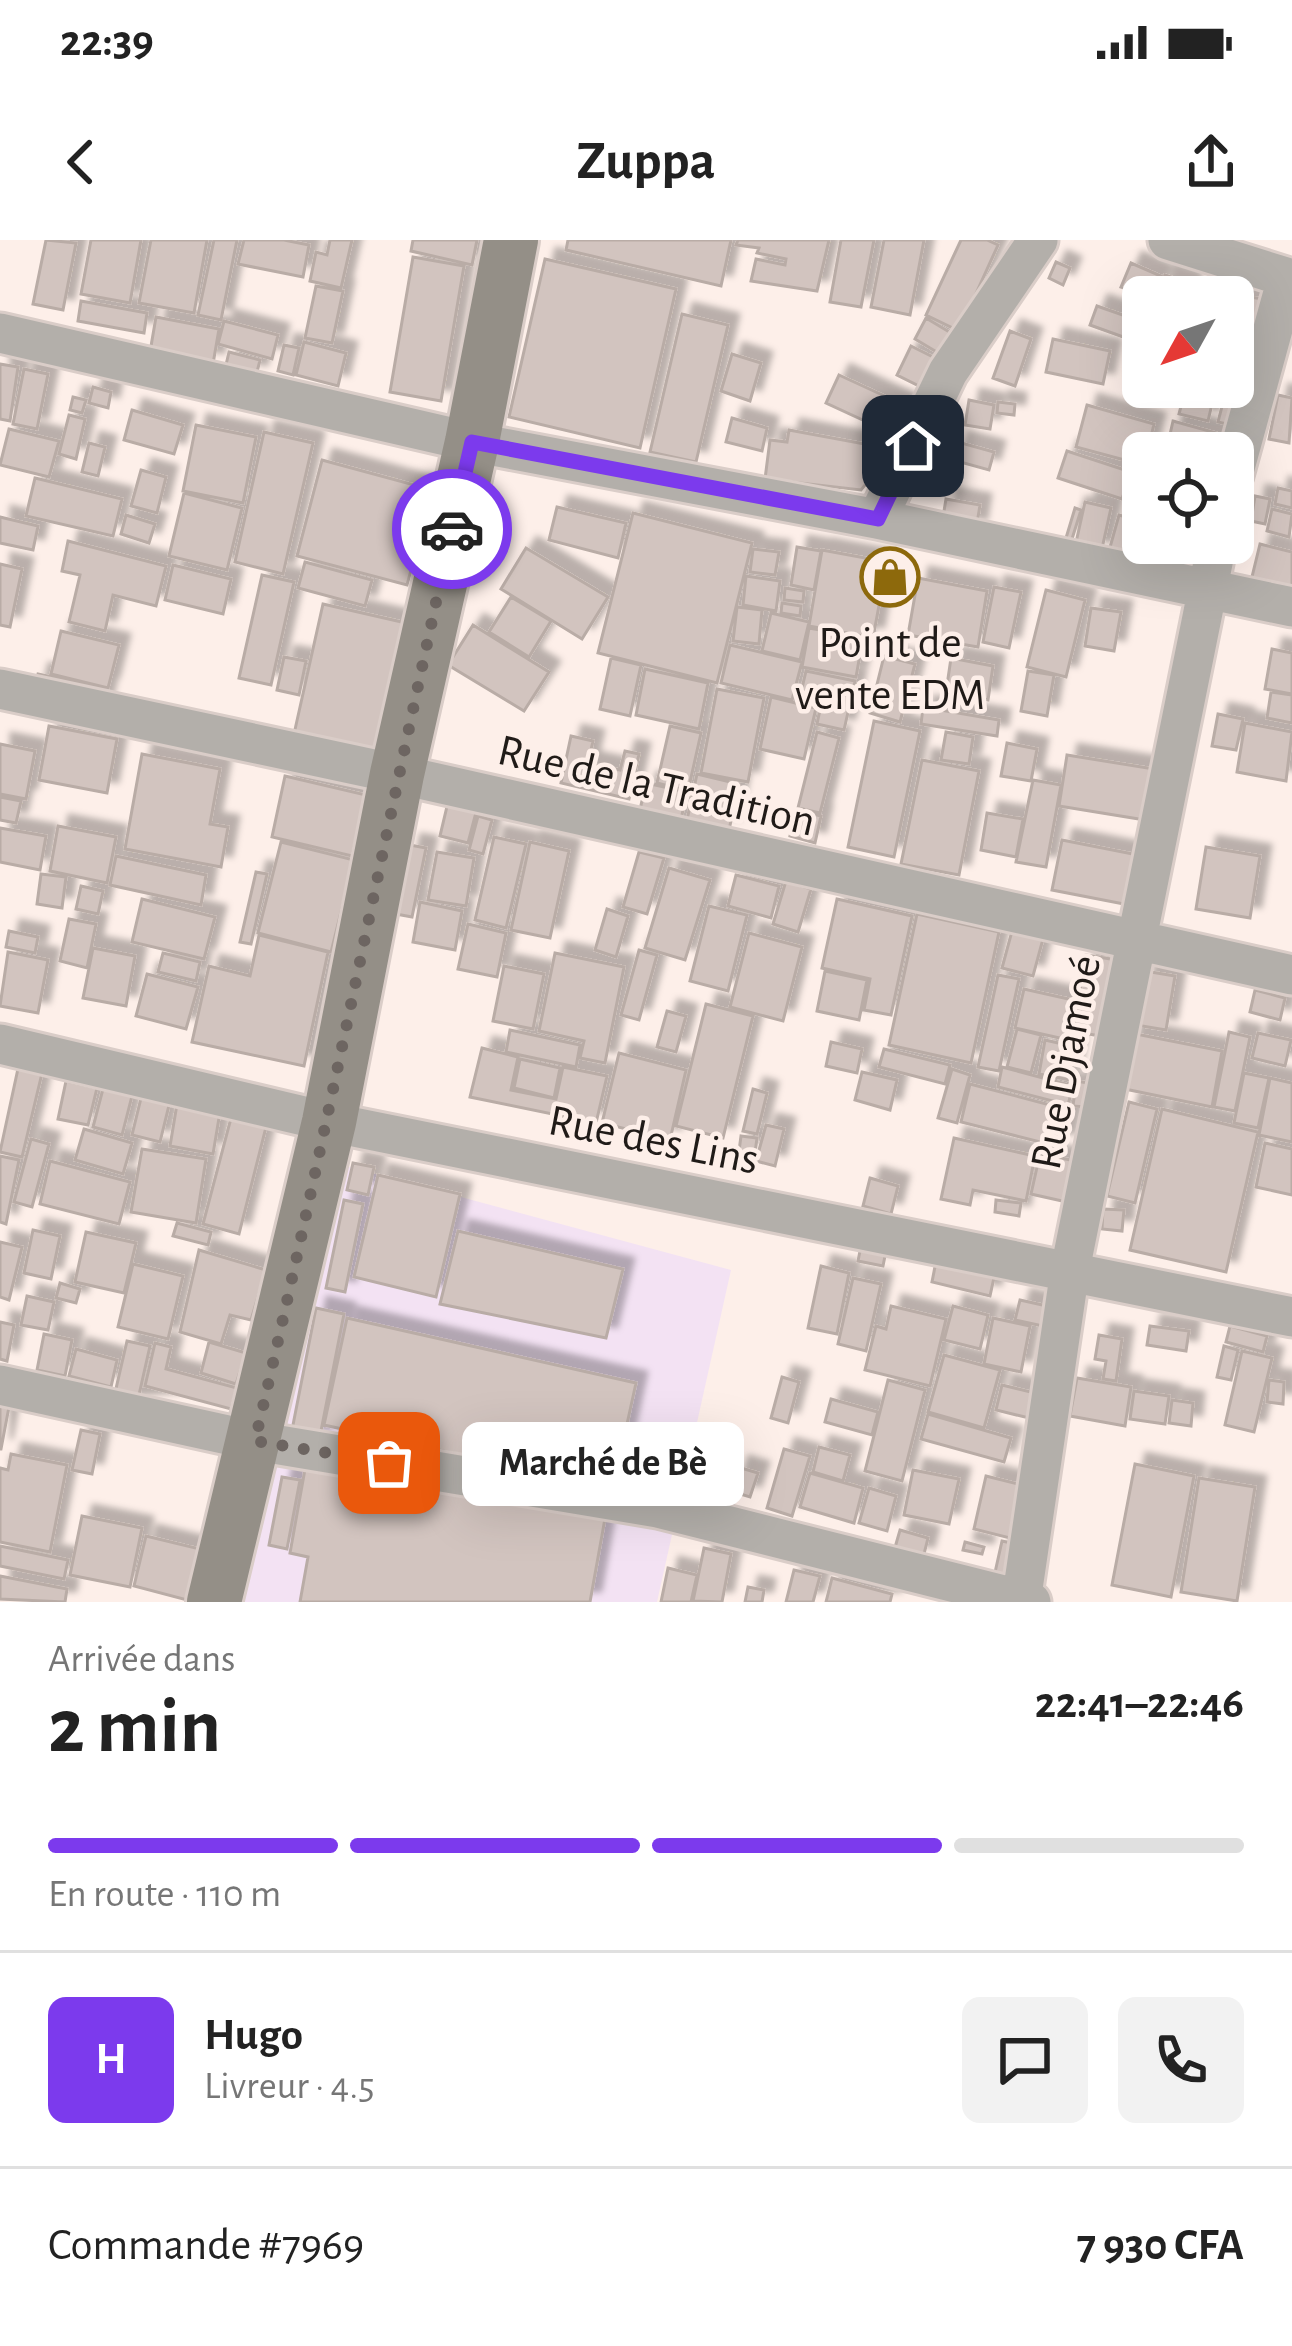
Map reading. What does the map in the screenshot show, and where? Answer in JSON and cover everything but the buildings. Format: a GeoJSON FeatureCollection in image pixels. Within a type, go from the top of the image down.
{"type":"FeatureCollection","features":[{"type":"Feature","properties":{"kind":"main road"},"geometry":{"type":"LineString","coordinates":[[214,1602],[329,1122],[511,240]]}},
{"type":"Feature","properties":{"kind":"street"},"geometry":{"type":"LineString","coordinates":[[878,519],[948,372],[1038,240]]}},
{"type":"Feature","properties":{"kind":"street"},"geometry":{"type":"LineString","coordinates":[[1168,240],[1289,278],[1245,432]]}},
{"type":"Feature","properties":{"kind":"street"},"geometry":{"type":"LineString","coordinates":[[0,333],[472,442],[878,519],[1292,607]]}},
{"type":"Feature","properties":{"kind":"street","name":"Rue Djamoé"},"geometry":{"type":"LineString","coordinates":[[1024,1601],[1070,1270],[1212,564]]}},
{"type":"Feature","properties":{"kind":"street","name":"Rue de la Tradition"},"geometry":{"type":"LineString","coordinates":[[0,689],[1292,975]]}},
{"type":"Feature","properties":{"kind":"street","name":"Rue des Lins"},"geometry":{"type":"LineString","coordinates":[[0,1044],[329,1122],[1292,1317]]}},
{"type":"Feature","properties":{"kind":"street"},"geometry":{"type":"LineString","coordinates":[[0,1385],[255,1441],[658,1508],[1024,1601]]}},
{"type":"Feature","properties":{"kind":"shaded area"},"geometry":{"type":"Polygon","coordinates":[[[331,1162],[731,1270],[657,1602],[243,1602],[331,1162]]]}},
{"type":"Feature","properties":{"kind":"way so far"},"geometry":{"type":"LineString","coordinates":[[389,1463],[255,1441],[329,1122],[452,529]]}},
{"type":"Feature","properties":{"kind":"place","name":"Point de vente EDM"},"geometry":{"type":"Point","coordinates":[890,577]}},
{"type":"Feature","properties":{"kind":"place","name":"Marché de Bè"},"geometry":{"type":"Point","coordinates":[389,1463]}},
{"type":"Feature","properties":{"kind":"route"},"geometry":{"type":"LineString","coordinates":[[452,529],[472,442],[878,519],[913,446]]}}]}
